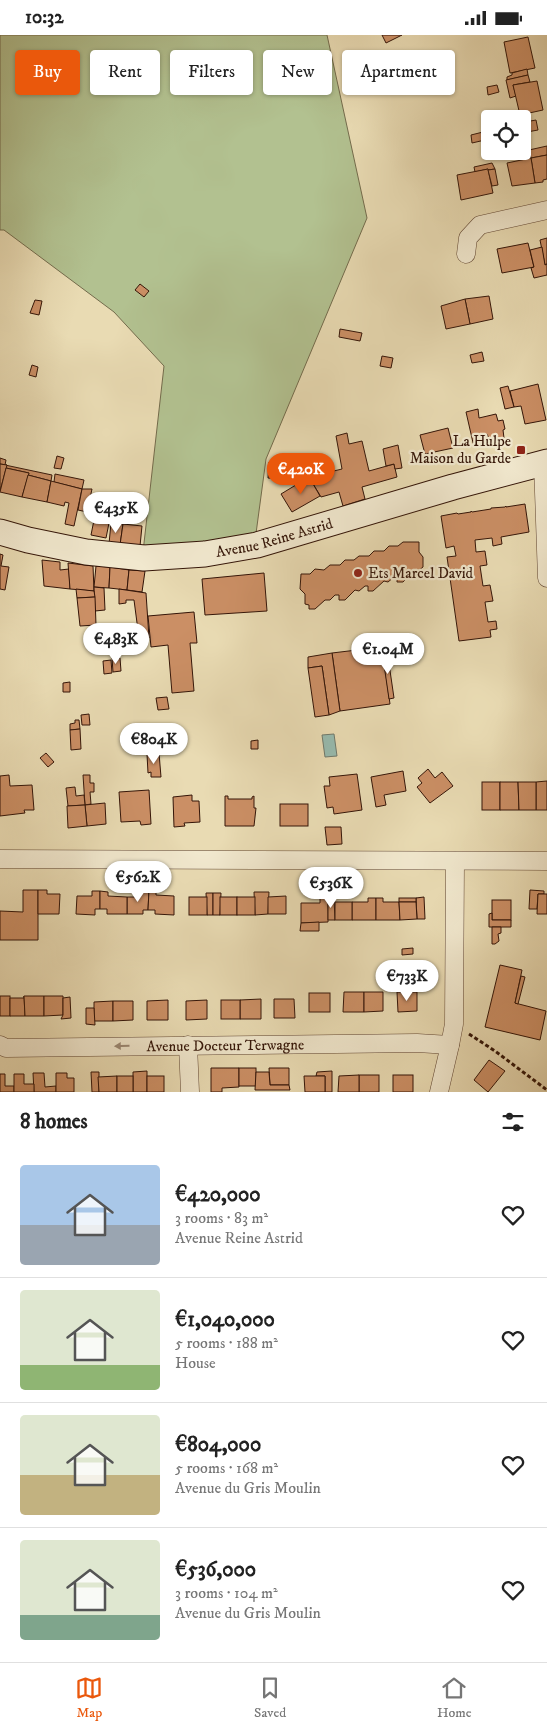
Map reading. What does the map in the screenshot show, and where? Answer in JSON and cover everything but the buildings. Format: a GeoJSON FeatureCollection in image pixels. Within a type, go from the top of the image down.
{"type":"FeatureCollection","features":[{"type":"Feature","properties":{"kind":"main road","name":"Avenue Reine Astrid"},"geometry":{"type":"LineString","coordinates":[[0,532],[86,552],[144,558],[205,554],[257,545],[545,462]]}},
{"type":"Feature","properties":{"kind":"street"},"geometry":{"type":"LineString","coordinates":[[466,254],[468,238],[480,225],[547,210]]}},
{"type":"Feature","properties":{"kind":"street","name":"Avenue Reine Astrid"},"geometry":{"type":"LineString","coordinates":[[545,462],[547,578]]}},
{"type":"Feature","properties":{"kind":"street"},"geometry":{"type":"LineString","coordinates":[[0,859],[547,861]]}},
{"type":"Feature","properties":{"kind":"street"},"geometry":{"type":"LineString","coordinates":[[439,1092],[454,1024],[455,861]]}},
{"type":"Feature","properties":{"kind":"street","name":"Avenue Docteur Terwagne"},"geometry":{"type":"LineString","coordinates":[[0,1045],[6,1048],[417,1043],[450,1045]]}},
{"type":"Feature","properties":{"kind":"street"},"geometry":{"type":"LineString","coordinates":[[188,1045],[190,1092]]}},
{"type":"Feature","properties":{"kind":"path"},"geometry":{"type":"LineString","coordinates":[[454,1024],[495,1051],[547,1090]]}},
{"type":"Feature","properties":{"kind":"green space"},"geometry":{"type":"Polygon","coordinates":[[[0,35],[327,35],[330,50],[263,50],[263,95],[332,95],[332,58],[367,218],[266,459],[255,541],[143,552],[164,366],[114,312],[4,230],[0,230],[0,35]]]}},
{"type":"Feature","properties":{"kind":"water"},"geometry":{"type":"Polygon","coordinates":[[[334,734],[337,756],[325,757],[322,735],[334,734]]]}},
{"type":"Feature","properties":{"kind":"place","name":"La Hulpe Maison du Garde"},"geometry":{"type":"Point","coordinates":[521,450]}},
{"type":"Feature","properties":{"kind":"place","name":"Ets Marcel David"},"geometry":{"type":"Point","coordinates":[358,573]}}]}
